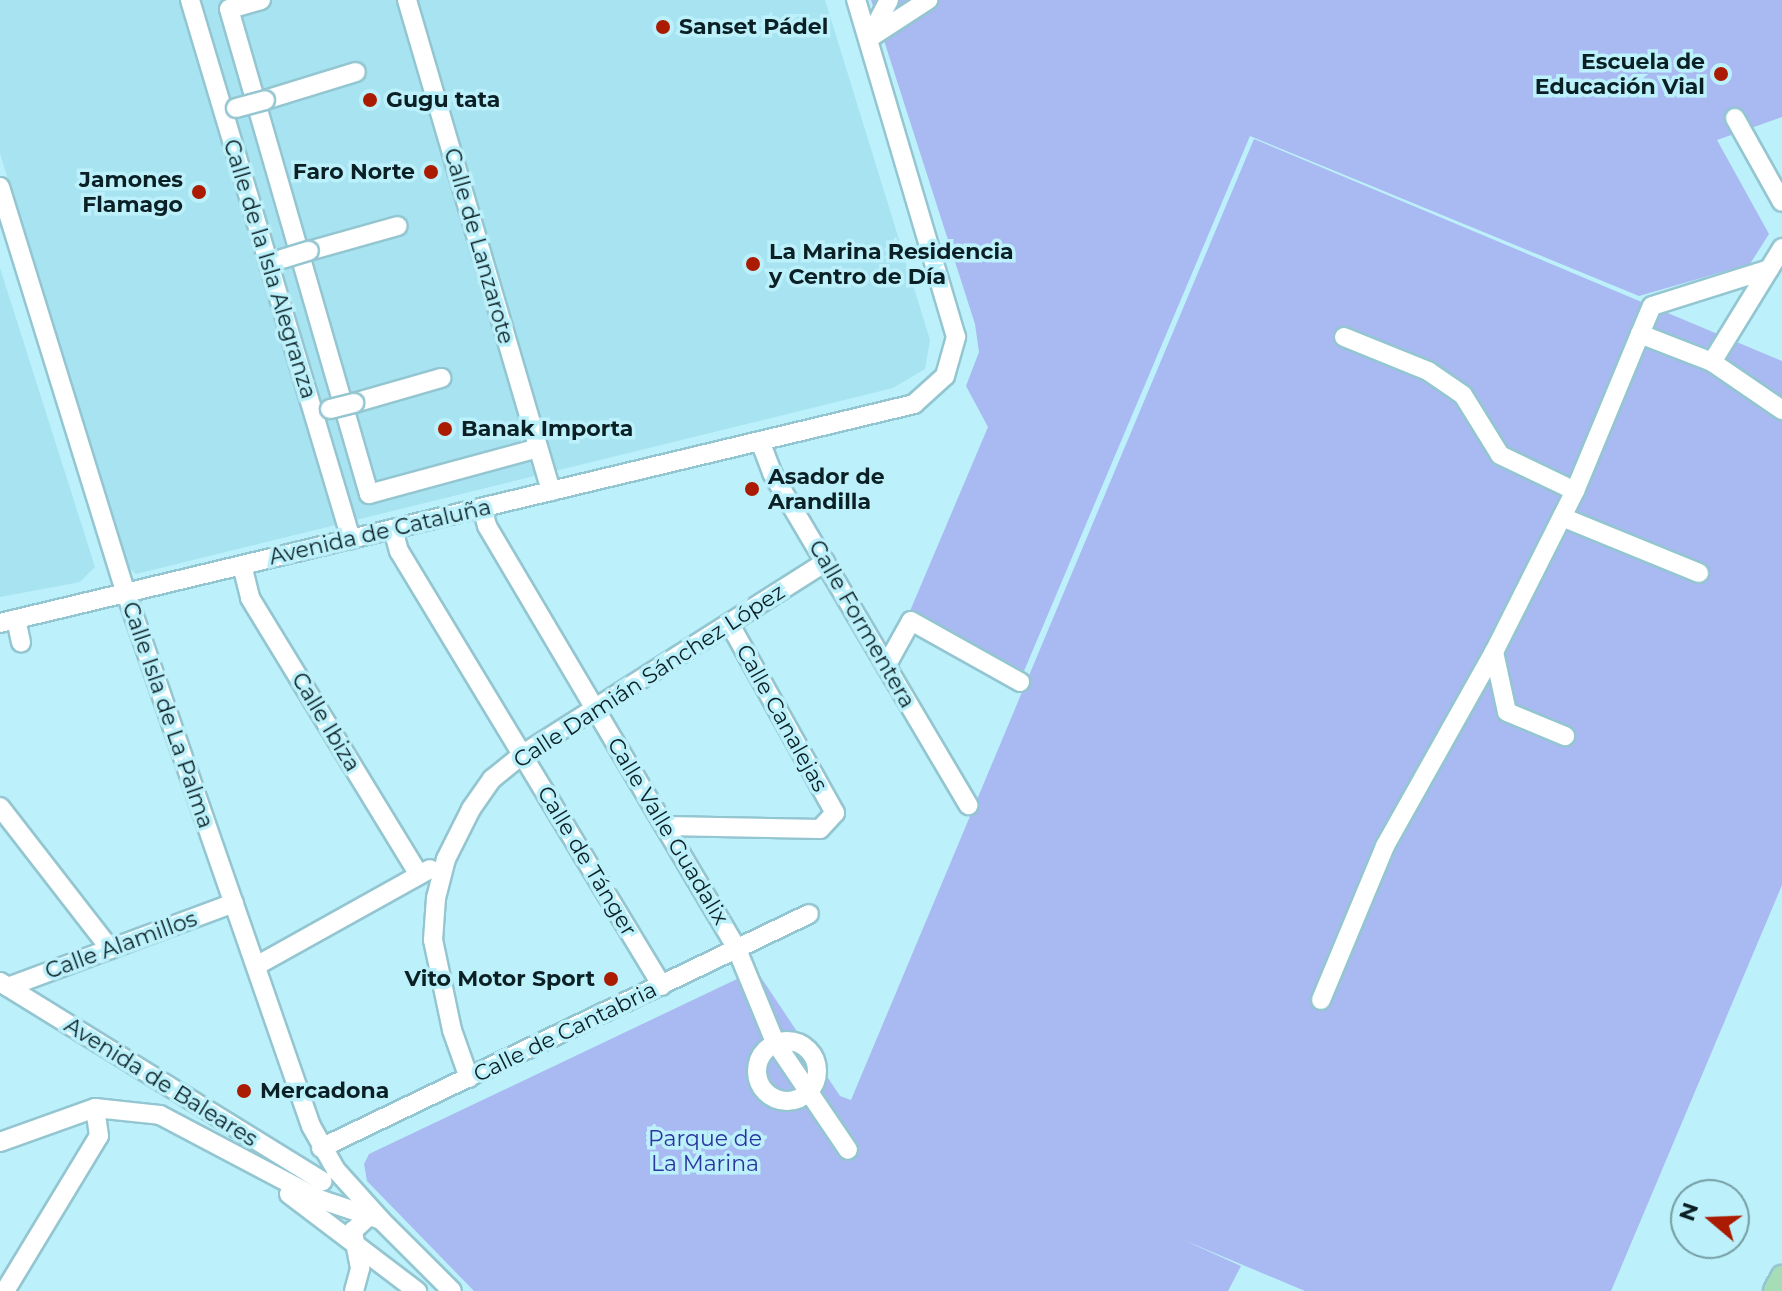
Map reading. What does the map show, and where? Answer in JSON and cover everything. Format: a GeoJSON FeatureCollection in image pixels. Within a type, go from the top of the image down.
{"type":"FeatureCollection","features":[{"type":"Feature","properties":{"kind":"main road"},"geometry":{"type":"LineString","coordinates":[[1775,1291],[1782,1277]]}},
{"type":"Feature","properties":{"kind":"street","name":"Calle de la Isla Alegranza"},"geometry":{"type":"LineString","coordinates":[[190,0],[230,110],[322,412],[351,539]]}},
{"type":"Feature","properties":{"kind":"street"},"geometry":{"type":"LineString","coordinates":[[261,0],[229,9],[369,494],[538,448]]}},
{"type":"Feature","properties":{"kind":"street","name":"Calle de Lanzarote"},"geometry":{"type":"LineString","coordinates":[[407,0],[551,491]]}},
{"type":"Feature","properties":{"kind":"street"},"geometry":{"type":"LineString","coordinates":[[856,0],[868,39]]}},
{"type":"Feature","properties":{"kind":"street"},"geometry":{"type":"LineString","coordinates":[[868,39],[889,0]]}},
{"type":"Feature","properties":{"kind":"street"},"geometry":{"type":"LineString","coordinates":[[868,39],[924,1]]}},
{"type":"Feature","properties":{"kind":"street","name":"Avenida de Cataluña"},"geometry":{"type":"LineString","coordinates":[[8,621],[914,404],[945,376],[956,337],[868,39]]}},
{"type":"Feature","properties":{"kind":"street"},"geometry":{"type":"LineString","coordinates":[[230,110],[356,72]]}},
{"type":"Feature","properties":{"kind":"street"},"geometry":{"type":"LineString","coordinates":[[1735,118],[1782,202]]}},
{"type":"Feature","properties":{"kind":"street","name":"Calle Isla de La Palma"},"geometry":{"type":"LineString","coordinates":[[0,187],[126,593],[321,1148],[381,1223],[452,1291]]}},
{"type":"Feature","properties":{"kind":"street"},"geometry":{"type":"LineString","coordinates":[[275,260],[398,226]]}},
{"type":"Feature","properties":{"kind":"street"},"geometry":{"type":"LineString","coordinates":[[1712,362],[1782,248]]}},
{"type":"Feature","properties":{"kind":"street"},"geometry":{"type":"LineString","coordinates":[[1321,1000],[1385,846],[1494,652],[1575,491],[1652,306],[1769,269]]}},
{"type":"Feature","properties":{"kind":"street"},"geometry":{"type":"LineString","coordinates":[[1640,334],[1712,362],[1782,410]]}},
{"type":"Feature","properties":{"kind":"street"},"geometry":{"type":"LineString","coordinates":[[1344,337],[1428,371],[1463,395],[1500,455],[1575,491]]}},
{"type":"Feature","properties":{"kind":"street"},"geometry":{"type":"LineString","coordinates":[[322,412],[441,378]]}},
{"type":"Feature","properties":{"kind":"street","name":"Calle Formentera"},"geometry":{"type":"LineString","coordinates":[[760,441],[772,473],[968,805]]}},
{"type":"Feature","properties":{"kind":"street","name":"Calle Valle Guadalix"},"geometry":{"type":"LineString","coordinates":[[482,508],[487,526],[736,947],[775,1042],[848,1150]]}},
{"type":"Feature","properties":{"kind":"street"},"geometry":{"type":"LineString","coordinates":[[1562,517],[1699,573]]}},
{"type":"Feature","properties":{"kind":"street","name":"Calle de Tánger"},"geometry":{"type":"LineString","coordinates":[[393,529],[399,551],[662,986]]}},
{"type":"Feature","properties":{"kind":"street","name":"Calle Damián Sánchez López"},"geometry":{"type":"LineString","coordinates":[[256,966],[446,859],[492,779],[523,754],[825,562]]}},
{"type":"Feature","properties":{"kind":"street","name":"Calle Ibiza"},"geometry":{"type":"LineString","coordinates":[[242,565],[250,598],[419,875]]}},
{"type":"Feature","properties":{"kind":"street"},"geometry":{"type":"LineString","coordinates":[[8,621],[21,642]]}},
{"type":"Feature","properties":{"kind":"street"},"geometry":{"type":"LineString","coordinates":[[886,666],[911,621],[1020,682]]}},
{"type":"Feature","properties":{"kind":"street","name":"Calle Canalejas"},"geometry":{"type":"LineString","coordinates":[[666,826],[820,829],[835,813],[730,624]]}},
{"type":"Feature","properties":{"kind":"street"},"geometry":{"type":"LineString","coordinates":[[1494,652],[1507,712],[1565,736]]}},
{"type":"Feature","properties":{"kind":"street"},"geometry":{"type":"LineString","coordinates":[[0,807],[110,949]]}},
{"type":"Feature","properties":{"kind":"street"},"geometry":{"type":"LineString","coordinates":[[446,859],[436,898],[433,940],[452,1030],[469,1078]]}},
{"type":"Feature","properties":{"kind":"street","name":"Calle Alamillos"},"geometry":{"type":"LineString","coordinates":[[4,984],[234,903]]}},
{"type":"Feature","properties":{"kind":"street","name":"Calle de Cantabria"},"geometry":{"type":"LineString","coordinates":[[321,1148],[809,914]]}},
{"type":"Feature","properties":{"kind":"street","name":"Avenida de Baleares"},"geometry":{"type":"LineString","coordinates":[[4,984],[322,1181]]}},
{"type":"Feature","properties":{"kind":"street"},"geometry":{"type":"LineString","coordinates":[[794,1041],[815,1058],[817,1077],[808,1093],[786,1102],[761,1087],[757,1067],[775,1042],[794,1041]]}},
{"type":"Feature","properties":{"kind":"street"},"geometry":{"type":"LineString","coordinates":[[0,1142],[95,1108],[160,1115],[319,1199],[381,1223],[391,1244],[375,1258],[354,1291]]}},
{"type":"Feature","properties":{"kind":"street"},"geometry":{"type":"LineString","coordinates":[[5,1291],[99,1136],[95,1108]]}},
{"type":"Feature","properties":{"kind":"street"},"geometry":{"type":"LineString","coordinates":[[225,1147],[417,1291]]}},
{"type":"Feature","properties":{"kind":"street"},"geometry":{"type":"LineString","coordinates":[[354,1291],[360,1268],[353,1231],[381,1223]]}},
{"type":"Feature","properties":{"kind":"shaded area"},"geometry":{"type":"Polygon","coordinates":[[[0,0],[825,0],[930,340],[925,369],[893,388],[136,574],[123,562],[0,153],[0,0]]]}},
{"type":"Feature","properties":{"kind":"shaded area"},"geometry":{"type":"Polygon","coordinates":[[[0,268],[95,567],[80,582],[0,597],[0,268]]]}},
{"type":"Feature","properties":{"kind":"green space"},"geometry":{"type":"Polygon","coordinates":[[[871,0],[1782,0],[1782,117],[1717,140],[1769,234],[1750,264],[1639,296],[1250,136],[1024,671],[910,611],[988,427],[966,386],[979,352],[975,324],[871,0]]]}},
{"type":"Feature","properties":{"kind":"green space","name":"Parque de La Marina"},"geometry":{"type":"Polygon","coordinates":[[[1254,139],[1782,361],[1782,885],[1611,1291],[1305,1291],[1181,1239],[1241,1266],[1228,1291],[474,1291],[367,1181],[364,1164],[369,1154],[756,970],[840,1096],[851,1100],[1254,139]]]}},
{"type":"Feature","properties":{"kind":"place","name":"Sanset Pádel"},"geometry":{"type":"Point","coordinates":[663,27]}},
{"type":"Feature","properties":{"kind":"place","name":"Escuela de Educación Vial"},"geometry":{"type":"Point","coordinates":[1721,74]}},
{"type":"Feature","properties":{"kind":"place","name":"Gugu tata"},"geometry":{"type":"Point","coordinates":[370,100]}},
{"type":"Feature","properties":{"kind":"place","name":"Faro Norte"},"geometry":{"type":"Point","coordinates":[431,172]}},
{"type":"Feature","properties":{"kind":"place","name":"Jamones Flamago"},"geometry":{"type":"Point","coordinates":[199,192]}},
{"type":"Feature","properties":{"kind":"place","name":"La Marina Residencia y Centro de Día"},"geometry":{"type":"Point","coordinates":[753,264]}},
{"type":"Feature","properties":{"kind":"place","name":"Banak Importa"},"geometry":{"type":"Point","coordinates":[445,429]}},
{"type":"Feature","properties":{"kind":"place","name":"Asador de Arandilla"},"geometry":{"type":"Point","coordinates":[752,489]}},
{"type":"Feature","properties":{"kind":"place","name":"Vito Motor Sport"},"geometry":{"type":"Point","coordinates":[611,979]}},
{"type":"Feature","properties":{"kind":"place","name":"Mercadona"},"geometry":{"type":"Point","coordinates":[244,1091]}}]}
